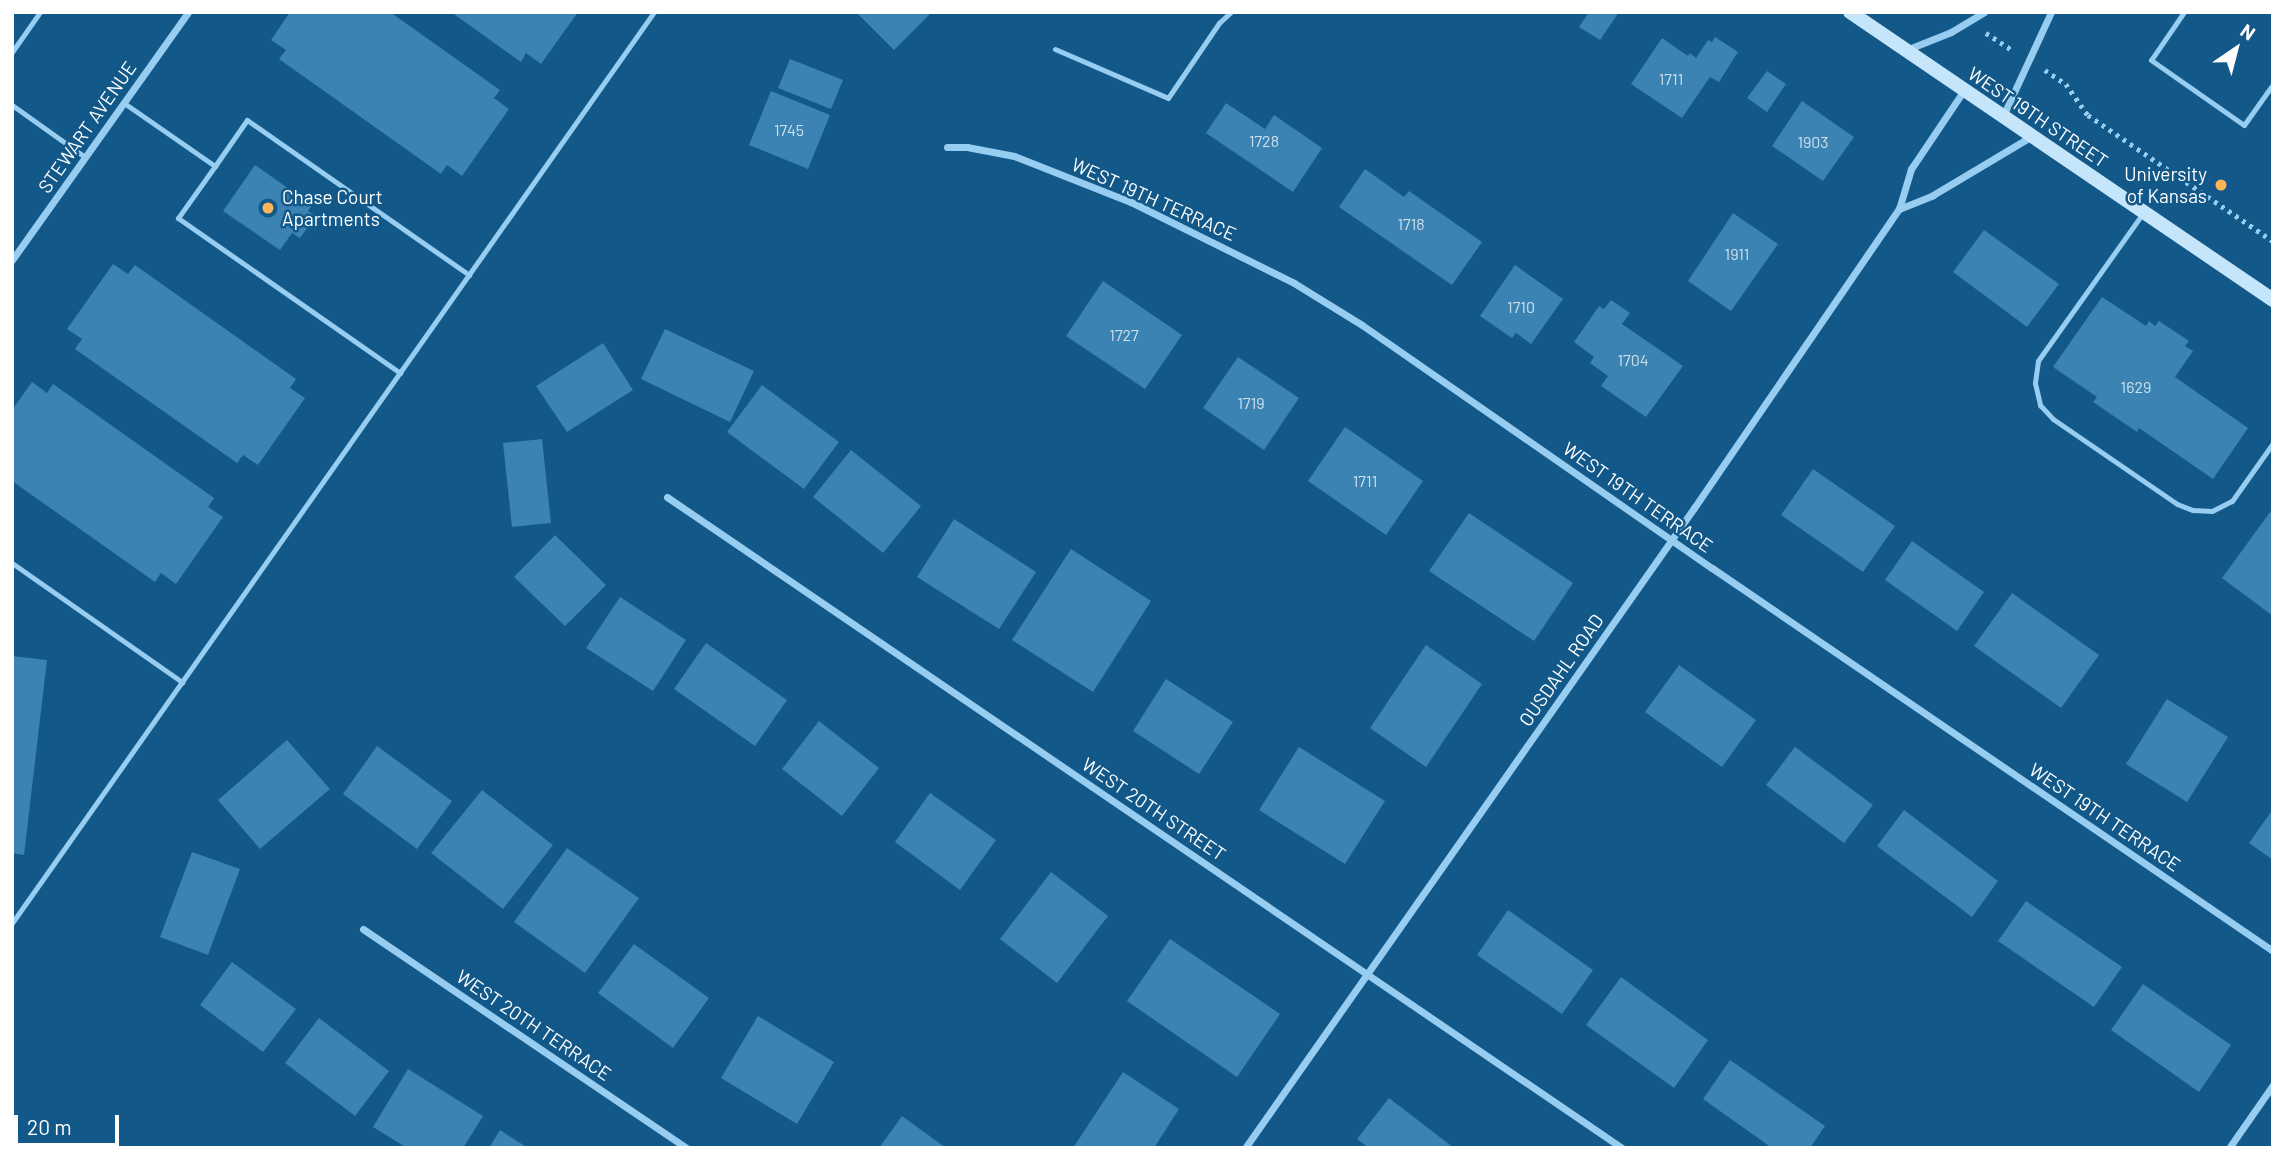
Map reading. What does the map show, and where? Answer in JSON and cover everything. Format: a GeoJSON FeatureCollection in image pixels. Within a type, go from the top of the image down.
{"type":"FeatureCollection","features":[{"type":"Feature","properties":{"kind":"main road","name":"WEST 19TH STREET"},"geometry":{"type":"LineString","coordinates":[[1850,12],[2273,300]]}},
{"type":"Feature","properties":{"kind":"street","name":"STEWART AVENUE"},"geometry":{"type":"LineString","coordinates":[[12,260],[188,12]]}},
{"type":"Feature","properties":{"kind":"street"},"geometry":{"type":"LineString","coordinates":[[1905,50],[1984,12]]}},
{"type":"Feature","properties":{"kind":"street"},"geometry":{"type":"LineString","coordinates":[[2003,116],[2051,12]]}},
{"type":"Feature","properties":{"kind":"street","name":"OUSDAHL ROAD"},"geometry":{"type":"LineString","coordinates":[[1245,1148],[1672,540],[1899,209],[1911,169],[1964,90]]}},
{"type":"Feature","properties":{"kind":"street"},"geometry":{"type":"LineString","coordinates":[[1899,209],[1933,195],[2032,136]]}},
{"type":"Feature","properties":{"kind":"street","name":"WEST 19TH TERRACE"},"geometry":{"type":"LineString","coordinates":[[947,147],[967,147],[1014,156],[1040,166],[1131,202],[1294,283],[1363,325],[2273,951]]}},
{"type":"Feature","properties":{"kind":"street","name":"WEST 20TH STREET"},"geometry":{"type":"LineString","coordinates":[[667,496],[1622,1148]]}},
{"type":"Feature","properties":{"kind":"street","name":"WEST 20TH TERRACE"},"geometry":{"type":"LineString","coordinates":[[363,929],[687,1148]]}},
{"type":"Feature","properties":{"kind":"street"},"geometry":{"type":"LineString","coordinates":[[2229,1148],[2273,1085]]}},
{"type":"Feature","properties":{"kind":"lane"},"geometry":{"type":"LineString","coordinates":[[12,52],[40,12]]}},
{"type":"Feature","properties":{"kind":"lane"},"geometry":{"type":"LineString","coordinates":[[12,923],[654,12]]}},
{"type":"Feature","properties":{"kind":"lane"},"geometry":{"type":"LineString","coordinates":[[1055,49],[1168,98],[1219,23],[1231,12]]}},
{"type":"Feature","properties":{"kind":"lane"},"geometry":{"type":"LineString","coordinates":[[2184,12],[2151,60],[2244,125],[2273,84]]}},
{"type":"Feature","properties":{"kind":"lane"},"geometry":{"type":"LineString","coordinates":[[124,103],[215,166]]}},
{"type":"Feature","properties":{"kind":"lane"},"geometry":{"type":"LineString","coordinates":[[12,105],[85,157]]}},
{"type":"Feature","properties":{"kind":"lane"},"geometry":{"type":"LineString","coordinates":[[400,373],[178,218],[247,120],[469,275]]}},
{"type":"Feature","properties":{"kind":"lane"},"geometry":{"type":"LineString","coordinates":[[2144,212],[2038,361],[2035,383],[2040,405],[2053,419],[2177,504],[2193,510],[2212,511],[2232,501],[2273,443]]}},
{"type":"Feature","properties":{"kind":"lane"},"geometry":{"type":"LineString","coordinates":[[12,563],[182,682]]}},
{"type":"Feature","properties":{"kind":"path"},"geometry":{"type":"LineString","coordinates":[[1970,21],[2066,84],[2088,115],[2273,241]]}},
{"type":"Feature","properties":{"kind":"building"},"geometry":{"type":"Polygon","coordinates":[[[290,12],[390,12],[500,90],[494,98],[509,109],[462,176],[447,165],[441,174],[279,59],[286,50],[271,40],[290,12]]]}},
{"type":"Feature","properties":{"kind":"building"},"geometry":{"type":"Polygon","coordinates":[[[451,12],[578,12],[541,64],[526,53],[521,62],[451,12]]]}},
{"type":"Feature","properties":{"kind":"building"},"geometry":{"type":"Polygon","coordinates":[[[856,12],[932,12],[894,50],[856,12]]]}},
{"type":"Feature","properties":{"kind":"building"},"geometry":{"type":"Polygon","coordinates":[[[1589,12],[1619,12],[1600,40],[1579,27],[1589,12]]]}},
{"type":"Feature","properties":{"kind":"building"},"geometry":{"type":"Polygon","coordinates":[[[1715,37],[1738,52],[1719,82],[1710,77],[1682,118],[1631,84],[1662,38],[1688,56],[1690,53],[1696,58],[1708,40],[1712,42],[1715,37]]]}},
{"type":"Feature","properties":{"kind":"building"},"geometry":{"type":"Polygon","coordinates":[[[790,59],[843,80],[831,109],[778,88],[790,59]]]}},
{"type":"Feature","properties":{"kind":"building"},"geometry":{"type":"Polygon","coordinates":[[[1767,71],[1786,84],[1767,112],[1747,98],[1767,71]]]}},
{"type":"Feature","properties":{"kind":"building"},"geometry":{"type":"Polygon","coordinates":[[[771,91],[830,115],[808,169],[749,145],[771,91]]]}},
{"type":"Feature","properties":{"kind":"building"},"geometry":{"type":"Polygon","coordinates":[[[1802,101],[1854,137],[1823,181],[1772,146],[1802,101]]]}},
{"type":"Feature","properties":{"kind":"building"},"geometry":{"type":"Polygon","coordinates":[[[1226,103],[1265,129],[1274,115],[1322,148],[1293,192],[1206,133],[1226,103]]]}},
{"type":"Feature","properties":{"kind":"building","name":"Chase Court Apartments"},"geometry":{"type":"Polygon","coordinates":[[[255,165],[312,205],[308,211],[316,216],[300,238],[292,233],[280,250],[223,211],[255,165]]]}},
{"type":"Feature","properties":{"kind":"building"},"geometry":{"type":"Polygon","coordinates":[[[1365,169],[1404,197],[1409,191],[1482,242],[1452,285],[1339,207],[1365,169]]]}},
{"type":"Feature","properties":{"kind":"building"},"geometry":{"type":"Polygon","coordinates":[[[1733,213],[1778,244],[1731,311],[1688,281],[1733,213]]]}},
{"type":"Feature","properties":{"kind":"building"},"geometry":{"type":"Polygon","coordinates":[[[1984,230],[2059,284],[2027,327],[1953,272],[1984,230]]]}},
{"type":"Feature","properties":{"kind":"building"},"geometry":{"type":"Polygon","coordinates":[[[113,264],[128,274],[135,265],[296,379],[290,388],[305,398],[258,465],[243,455],[237,463],[75,349],[82,339],[67,329],[113,264]]]}},
{"type":"Feature","properties":{"kind":"building"},"geometry":{"type":"Polygon","coordinates":[[[1515,265],[1563,299],[1531,344],[1516,333],[1512,338],[1480,316],[1515,265]]]}},
{"type":"Feature","properties":{"kind":"building"},"geometry":{"type":"Polygon","coordinates":[[[1103,281],[1182,335],[1145,389],[1066,336],[1103,281]]]}},
{"type":"Feature","properties":{"kind":"building"},"geometry":{"type":"Polygon","coordinates":[[[2102,297],[2146,326],[2149,321],[2155,326],[2159,321],[2189,341],[2185,346],[2193,351],[2175,377],[2248,428],[2213,479],[2139,428],[2137,432],[2093,402],[2097,397],[2053,367],[2102,297]]]}},
{"type":"Feature","properties":{"kind":"building"},"geometry":{"type":"Polygon","coordinates":[[[1611,300],[1630,313],[1622,324],[1683,366],[1646,417],[1601,386],[1608,376],[1590,363],[1594,357],[1574,342],[1599,306],[1604,309],[1611,300]]]}},
{"type":"Feature","properties":{"kind":"building"},"geometry":{"type":"Polygon","coordinates":[[[665,329],[754,371],[730,422],[641,379],[665,329]]]}},
{"type":"Feature","properties":{"kind":"building"},"geometry":{"type":"Polygon","coordinates":[[[603,343],[633,390],[567,432],[536,386],[603,343]]]}},
{"type":"Feature","properties":{"kind":"building"},"geometry":{"type":"Polygon","coordinates":[[[1238,357],[1299,398],[1264,450],[1203,408],[1238,357]]]}},
{"type":"Feature","properties":{"kind":"building"},"geometry":{"type":"Polygon","coordinates":[[[32,382],[47,393],[53,384],[214,498],[208,507],[223,517],[176,584],[161,573],[155,582],[12,481],[12,410],[32,382]]]}},
{"type":"Feature","properties":{"kind":"building"},"geometry":{"type":"Polygon","coordinates":[[[762,385],[839,442],[804,489],[727,432],[762,385]]]}},
{"type":"Feature","properties":{"kind":"building"},"geometry":{"type":"Polygon","coordinates":[[[1345,427],[1423,481],[1386,535],[1308,481],[1345,427]]]}},
{"type":"Feature","properties":{"kind":"building"},"geometry":{"type":"Polygon","coordinates":[[[542,439],[551,523],[512,527],[503,443],[542,439]]]}},
{"type":"Feature","properties":{"kind":"building"},"geometry":{"type":"Polygon","coordinates":[[[851,450],[921,506],[883,553],[813,497],[851,450]]]}},
{"type":"Feature","properties":{"kind":"building"},"geometry":{"type":"Polygon","coordinates":[[[1813,469],[1895,526],[1863,572],[1781,515],[1813,469]]]}},
{"type":"Feature","properties":{"kind":"building"},"geometry":{"type":"Polygon","coordinates":[[[2273,508],[2273,616],[2222,578],[2273,508]]]}},
{"type":"Feature","properties":{"kind":"building"},"geometry":{"type":"Polygon","coordinates":[[[1469,513],[1573,583],[1534,641],[1429,571],[1469,513]]]}},
{"type":"Feature","properties":{"kind":"building"},"geometry":{"type":"Polygon","coordinates":[[[954,519],[1036,572],[999,629],[917,577],[954,519]]]}},
{"type":"Feature","properties":{"kind":"building"},"geometry":{"type":"Polygon","coordinates":[[[555,535],[606,585],[565,626],[514,577],[555,535]]]}},
{"type":"Feature","properties":{"kind":"building"},"geometry":{"type":"Polygon","coordinates":[[[1912,541],[1984,592],[1957,631],[1885,580],[1912,541]]]}},
{"type":"Feature","properties":{"kind":"building"},"geometry":{"type":"Polygon","coordinates":[[[1071,549],[1151,601],[1093,692],[1012,640],[1071,549]]]}},
{"type":"Feature","properties":{"kind":"building"},"geometry":{"type":"Polygon","coordinates":[[[2012,593],[2099,655],[2061,708],[1974,646],[2012,593]]]}},
{"type":"Feature","properties":{"kind":"building"},"geometry":{"type":"Polygon","coordinates":[[[620,597],[686,640],[653,691],[586,648],[620,597]]]}},
{"type":"Feature","properties":{"kind":"building"},"geometry":{"type":"Polygon","coordinates":[[[706,643],[787,700],[755,746],[674,689],[706,643]]]}},
{"type":"Feature","properties":{"kind":"building"},"geometry":{"type":"Polygon","coordinates":[[[1426,645],[1482,684],[1426,767],[1370,728],[1426,645]]]}},
{"type":"Feature","properties":{"kind":"building"},"geometry":{"type":"Polygon","coordinates":[[[12,656],[47,660],[24,855],[12,853],[12,656]]]}},
{"type":"Feature","properties":{"kind":"building"},"geometry":{"type":"Polygon","coordinates":[[[1679,665],[1756,720],[1722,767],[1645,712],[1679,665]]]}},
{"type":"Feature","properties":{"kind":"building"},"geometry":{"type":"Polygon","coordinates":[[[1166,679],[1233,722],[1199,774],[1133,731],[1166,679]]]}},
{"type":"Feature","properties":{"kind":"building"},"geometry":{"type":"Polygon","coordinates":[[[2167,699],[2228,737],[2187,802],[2126,764],[2167,699]]]}},
{"type":"Feature","properties":{"kind":"building"},"geometry":{"type":"Polygon","coordinates":[[[819,721],[879,768],[842,816],[782,769],[819,721]]]}},
{"type":"Feature","properties":{"kind":"building"},"geometry":{"type":"Polygon","coordinates":[[[287,740],[330,789],[260,849],[218,800],[287,740]]]}},
{"type":"Feature","properties":{"kind":"building"},"geometry":{"type":"Polygon","coordinates":[[[377,746],[452,801],[417,849],[343,794],[377,746]]]}},
{"type":"Feature","properties":{"kind":"building"},"geometry":{"type":"Polygon","coordinates":[[[1299,747],[1385,801],[1345,864],[1259,810],[1299,747]]]}},
{"type":"Feature","properties":{"kind":"building"},"geometry":{"type":"Polygon","coordinates":[[[1795,747],[1873,805],[1844,843],[1766,785],[1795,747]]]}},
{"type":"Feature","properties":{"kind":"building"},"geometry":{"type":"Polygon","coordinates":[[[482,790],[553,845],[503,909],[431,853],[482,790]]]}},
{"type":"Feature","properties":{"kind":"building"},"geometry":{"type":"Polygon","coordinates":[[[930,793],[996,840],[960,890],[895,842],[930,793]]]}},
{"type":"Feature","properties":{"kind":"building"},"geometry":{"type":"Polygon","coordinates":[[[2273,809],[2273,860],[2249,843],[2273,809]]]}},
{"type":"Feature","properties":{"kind":"building"},"geometry":{"type":"Polygon","coordinates":[[[1904,810],[1998,881],[1972,917],[1877,846],[1904,810]]]}},
{"type":"Feature","properties":{"kind":"building"},"geometry":{"type":"Polygon","coordinates":[[[567,848],[639,898],[585,973],[514,922],[567,848]]]}},
{"type":"Feature","properties":{"kind":"building"},"geometry":{"type":"Polygon","coordinates":[[[192,852],[240,869],[208,955],[160,937],[192,852]]]}},
{"type":"Feature","properties":{"kind":"building"},"geometry":{"type":"Polygon","coordinates":[[[1051,872],[1108,916],[1057,983],[1000,939],[1051,872]]]}},
{"type":"Feature","properties":{"kind":"building"},"geometry":{"type":"Polygon","coordinates":[[[2026,901],[2122,967],[2094,1007],[1998,941],[2026,901]]]}},
{"type":"Feature","properties":{"kind":"building"},"geometry":{"type":"Polygon","coordinates":[[[1508,910],[1593,970],[1562,1014],[1477,955],[1508,910]]]}},
{"type":"Feature","properties":{"kind":"building"},"geometry":{"type":"Polygon","coordinates":[[[1170,939],[1280,1014],[1237,1077],[1127,1001],[1170,939]]]}},
{"type":"Feature","properties":{"kind":"building"},"geometry":{"type":"Polygon","coordinates":[[[634,944],[709,998],[673,1048],[598,993],[634,944]]]}},
{"type":"Feature","properties":{"kind":"building"},"geometry":{"type":"Polygon","coordinates":[[[232,962],[296,1009],[263,1052],[200,1005],[232,962]]]}},
{"type":"Feature","properties":{"kind":"building"},"geometry":{"type":"Polygon","coordinates":[[[1621,977],[1708,1040],[1674,1088],[1586,1025],[1621,977]]]}},
{"type":"Feature","properties":{"kind":"building"},"geometry":{"type":"Polygon","coordinates":[[[2143,984],[2231,1045],[2199,1092],[2111,1030],[2143,984]]]}},
{"type":"Feature","properties":{"kind":"building"},"geometry":{"type":"Polygon","coordinates":[[[758,1016],[834,1062],[797,1124],[721,1078],[758,1016]]]}},
{"type":"Feature","properties":{"kind":"building"},"geometry":{"type":"Polygon","coordinates":[[[319,1018],[389,1071],[355,1116],[285,1063],[319,1018]]]}},
{"type":"Feature","properties":{"kind":"building"},"geometry":{"type":"Polygon","coordinates":[[[1730,1060],[1825,1126],[1810,1148],[1772,1148],[1703,1099],[1730,1060]]]}},
{"type":"Feature","properties":{"kind":"building"},"geometry":{"type":"Polygon","coordinates":[[[408,1069],[483,1116],[463,1148],[407,1148],[373,1127],[408,1069]]]}},
{"type":"Feature","properties":{"kind":"building"},"geometry":{"type":"Polygon","coordinates":[[[1123,1072],[1179,1109],[1154,1148],[1073,1148],[1123,1072]]]}},
{"type":"Feature","properties":{"kind":"building"},"geometry":{"type":"Polygon","coordinates":[[[1389,1098],[1454,1148],[1369,1148],[1357,1139],[1389,1098]]]}},
{"type":"Feature","properties":{"kind":"building"},"geometry":{"type":"Polygon","coordinates":[[[902,1116],[946,1148],[879,1148],[902,1116]]]}},
{"type":"Feature","properties":{"kind":"building"},"geometry":{"type":"Polygon","coordinates":[[[500,1130],[528,1148],[489,1148],[500,1130]]]}},
{"type":"Feature","properties":{"kind":"place","name":"University of Kansas"},"geometry":{"type":"Point","coordinates":[2221,185]}},
{"type":"Feature","properties":{"kind":"place","name":"Chase Court Apartments"},"geometry":{"type":"Point","coordinates":[268,208]}}]}
